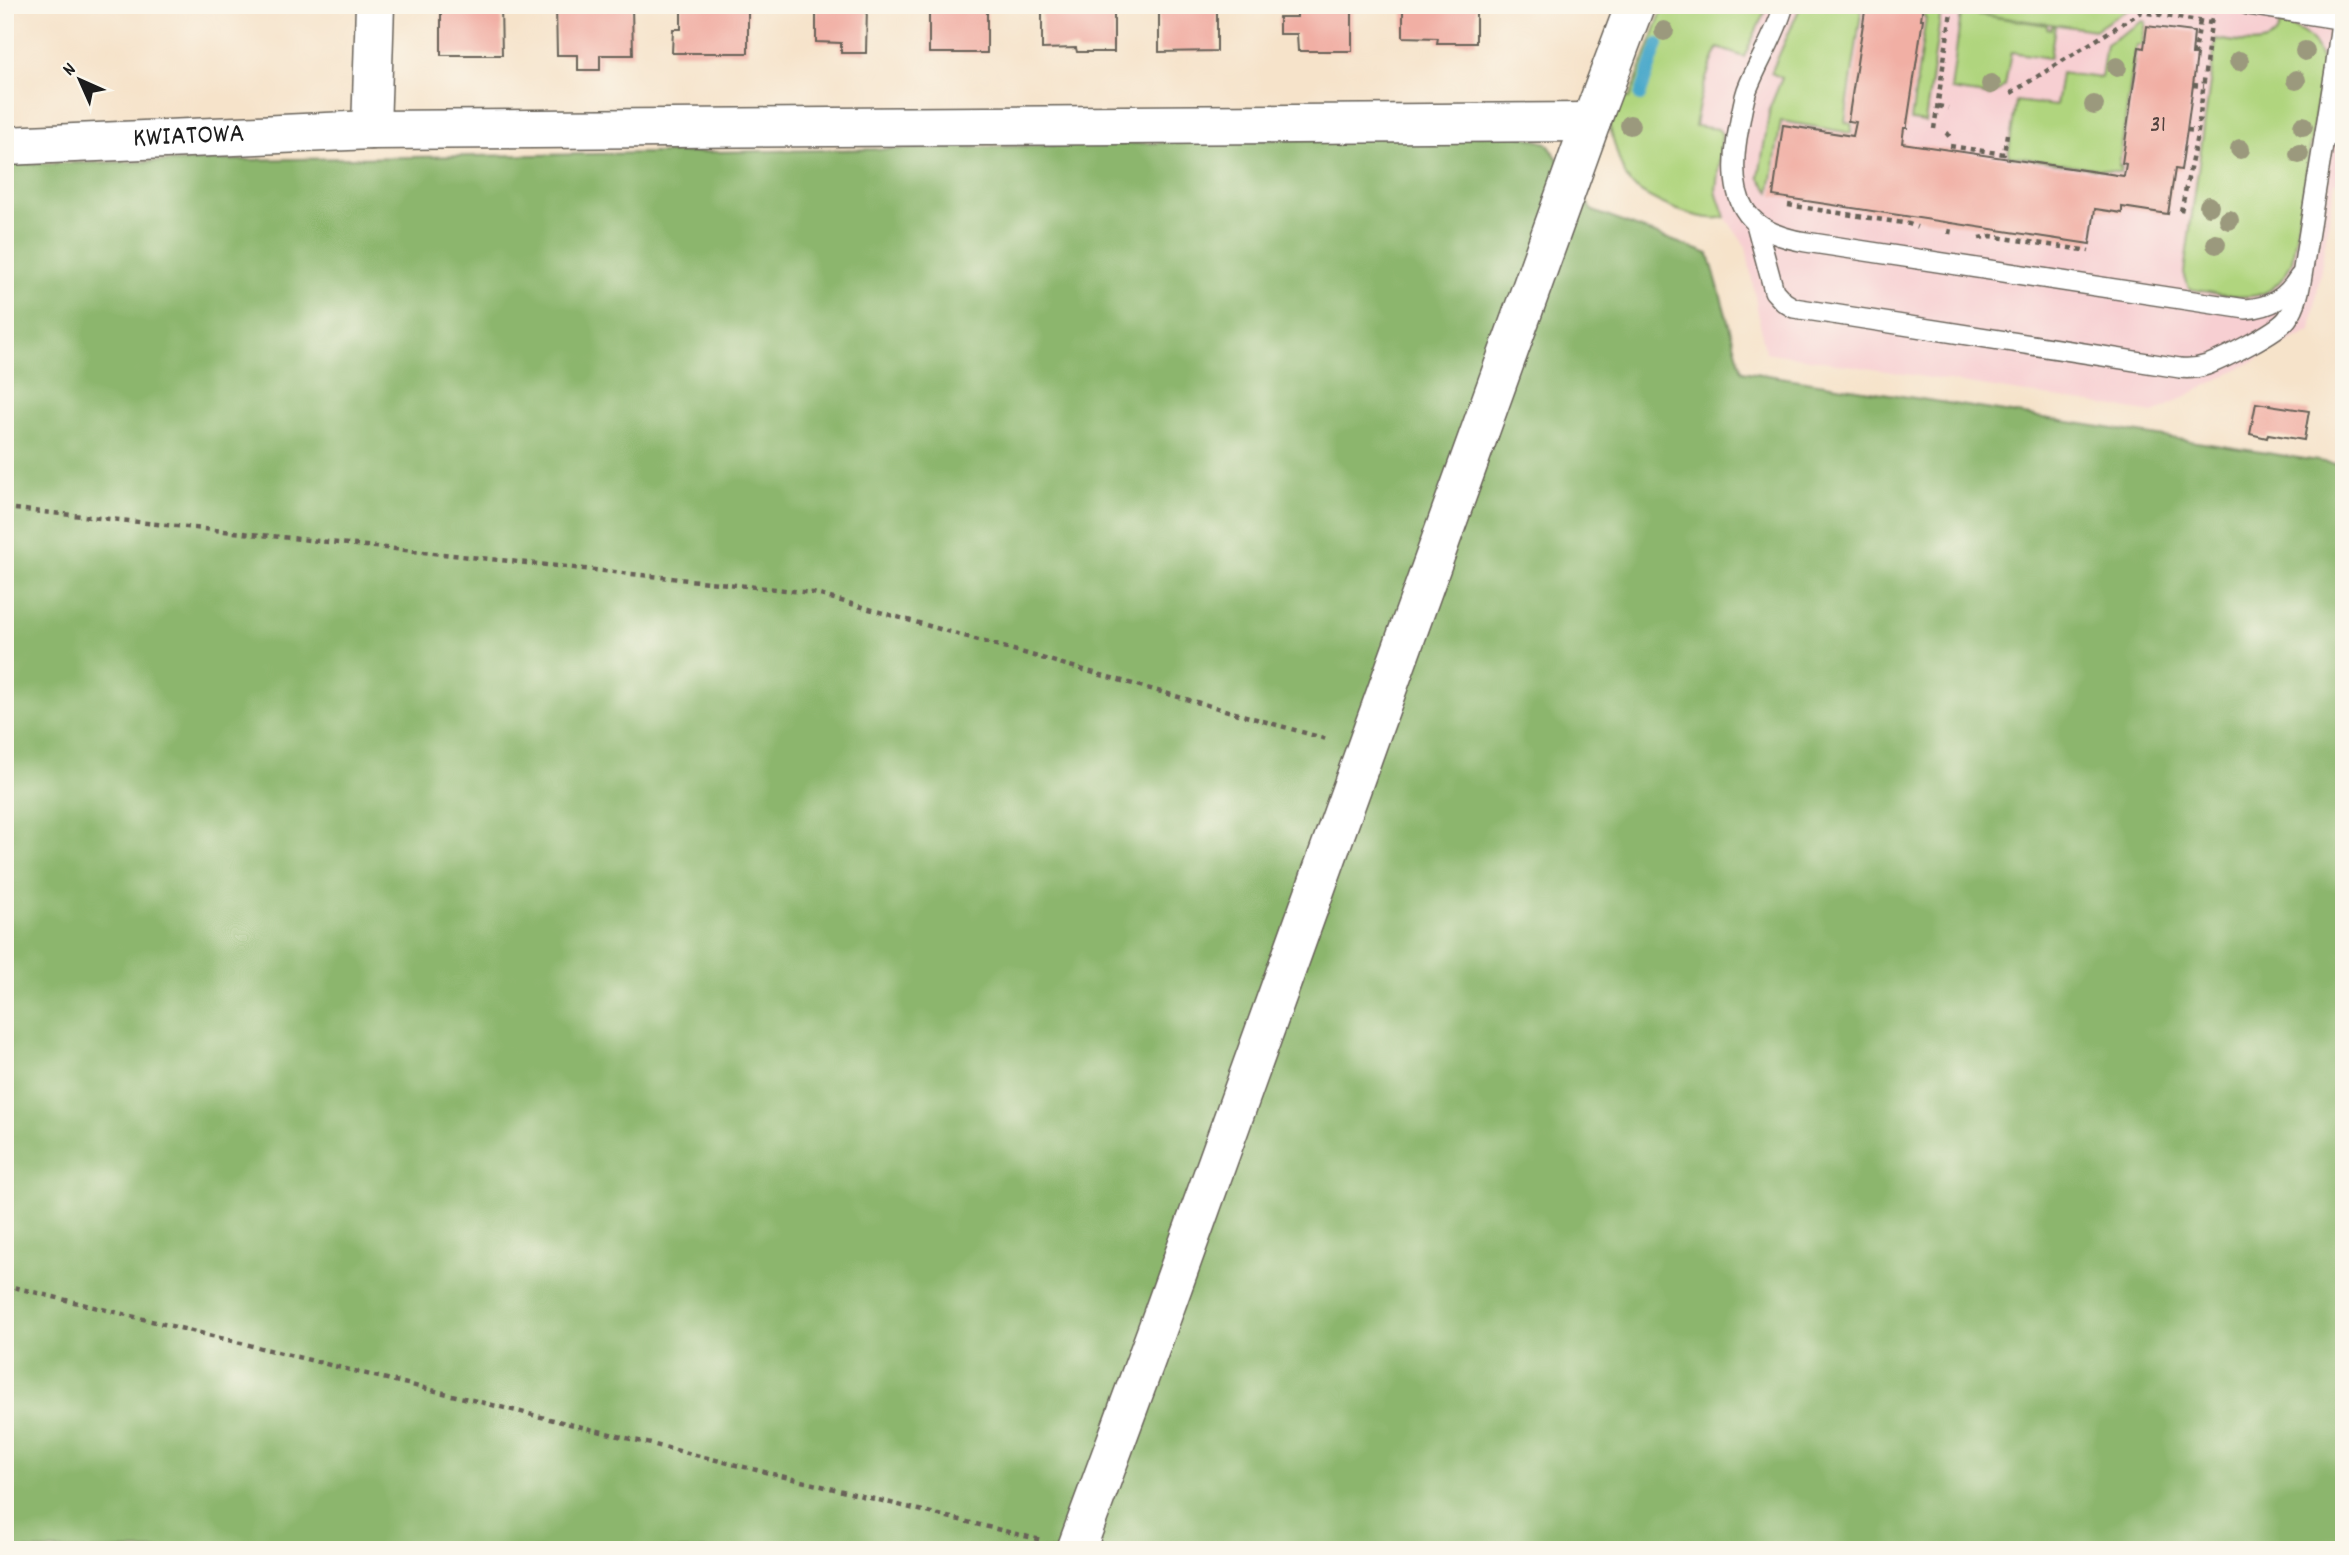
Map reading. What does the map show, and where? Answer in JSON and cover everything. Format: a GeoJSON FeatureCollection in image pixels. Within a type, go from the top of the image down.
{"type":"FeatureCollection","features":[{"type":"Feature","properties":{"kind":"street"},"geometry":{"type":"LineString","coordinates":[[371,130],[375,5]]}},
{"type":"Feature","properties":{"kind":"street"},"geometry":{"type":"LineString","coordinates":[[1076,1549],[1635,5]]}},
{"type":"Feature","properties":{"kind":"street","name":"KWIATOWA"},"geometry":{"type":"LineString","coordinates":[[5,146],[371,130],[1591,122]]}},
{"type":"Feature","properties":{"kind":"lane"},"geometry":{"type":"LineString","coordinates":[[1784,5],[1747,90],[1733,163],[1742,208],[1756,224],[1771,234],[1793,240],[2246,309],[2264,307],[2279,300],[2294,284],[2304,262]]}},
{"type":"Feature","properties":{"kind":"lane"},"geometry":{"type":"LineString","coordinates":[[1756,224],[1774,291],[1794,308],[2183,368],[2196,368],[2212,363],[2270,333],[2283,324],[2291,313],[2298,297],[2318,174],[2334,136],[2343,15],[2248,5]]}},
{"type":"Feature","properties":{"kind":"path"},"geometry":{"type":"LineString","coordinates":[[1934,129],[1952,5]]}},
{"type":"Feature","properties":{"kind":"path"},"geometry":{"type":"LineString","coordinates":[[2180,216],[2198,131],[2214,5]]}},
{"type":"Feature","properties":{"kind":"path"},"geometry":{"type":"LineString","coordinates":[[2011,93],[2141,12],[2211,23]]}},
{"type":"Feature","properties":{"kind":"path"},"geometry":{"type":"LineString","coordinates":[[2192,52],[2196,53],[2200,21]]}},
{"type":"Feature","properties":{"kind":"path"},"geometry":{"type":"LineString","coordinates":[[2193,85],[2203,86]]}},
{"type":"Feature","properties":{"kind":"path"},"geometry":{"type":"LineString","coordinates":[[1938,106],[1948,108]]}},
{"type":"Feature","properties":{"kind":"path"},"geometry":{"type":"LineString","coordinates":[[2187,130],[2198,131]]}},
{"type":"Feature","properties":{"kind":"path"},"geometry":{"type":"LineString","coordinates":[[1950,146],[2004,154],[2007,134]]}},
{"type":"Feature","properties":{"kind":"path"},"geometry":{"type":"LineString","coordinates":[[1779,203],[1909,224],[1922,231]]}},
{"type":"Feature","properties":{"kind":"path"},"geometry":{"type":"LineString","coordinates":[[1974,240],[1984,236],[2089,251]]}},
{"type":"Feature","properties":{"kind":"path"},"geometry":{"type":"LineString","coordinates":[[5,508],[813,593],[1365,750]]}},
{"type":"Feature","properties":{"kind":"path"},"geometry":{"type":"LineString","coordinates":[[5,1285],[1076,1549]]}},
{"type":"Feature","properties":{"kind":"shaded area"},"geometry":{"type":"Polygon","coordinates":[[[1688,5],[2344,5],[2344,183],[2335,182],[2311,331],[2154,413],[1765,352],[1746,247],[1725,217],[1708,213],[1672,50],[1688,5]]]}},
{"type":"Feature","properties":{"kind":"green space"},"geometry":{"type":"Polygon","coordinates":[[[1664,5],[1768,5],[1744,57],[1718,48],[1699,106],[1695,126],[1718,129],[1722,134],[1716,191],[1725,217],[1689,214],[1637,190],[1626,177],[1608,121],[1619,94],[1630,98],[1664,5]]]}},
{"type":"Feature","properties":{"kind":"green space"},"geometry":{"type":"Polygon","coordinates":[[[1801,5],[1866,5],[1862,7],[1845,122],[1852,124],[1851,133],[1781,121],[1770,192],[1759,177],[1770,107],[1782,78],[1771,73],[1801,5]]]}},
{"type":"Feature","properties":{"kind":"green space"},"geometry":{"type":"Polygon","coordinates":[[[1925,5],[1942,5],[1925,122],[1911,120],[1926,17],[1925,5]]]}},
{"type":"Feature","properties":{"kind":"green space"},"geometry":{"type":"Polygon","coordinates":[[[1962,5],[2134,5],[2095,30],[1975,14],[2047,25],[2047,28],[2051,29],[2055,26],[2050,58],[2011,52],[2005,86],[1990,96],[1951,90],[1962,5]]]}},
{"type":"Feature","properties":{"kind":"green space"},"geometry":{"type":"Polygon","coordinates":[[[2143,21],[2146,22],[2142,45],[2136,45],[2119,166],[2122,166],[2121,172],[2008,156],[2016,101],[2056,106],[2061,73],[2101,78],[2106,44],[2143,21]]]}},
{"type":"Feature","properties":{"kind":"green space"},"geometry":{"type":"Polygon","coordinates":[[[2279,23],[2308,37],[2317,49],[2323,66],[2292,261],[2273,288],[2262,294],[2235,296],[2189,289],[2184,273],[2216,39],[2245,43],[2265,41],[2277,32],[2279,23]]]}},
{"type":"Feature","properties":{"kind":"green space"},"geometry":{"type":"Polygon","coordinates":[[[1515,134],[1547,143],[1593,211],[1709,254],[1742,371],[2344,465],[2344,1550],[5,1550],[5,164],[944,148],[1515,134]]]}},
{"type":"Feature","properties":{"kind":"building"},"geometry":{"type":"Polygon","coordinates":[[[441,5],[501,5],[502,55],[441,55],[441,5]]]}},
{"type":"Feature","properties":{"kind":"building"},"geometry":{"type":"Polygon","coordinates":[[[556,5],[632,5],[633,55],[600,55],[600,70],[578,70],[578,55],[557,55],[556,5]]]}},
{"type":"Feature","properties":{"kind":"building"},"geometry":{"type":"Polygon","coordinates":[[[681,5],[748,5],[748,53],[672,53],[673,29],[681,29],[681,5]]]}},
{"type":"Feature","properties":{"kind":"building"},"geometry":{"type":"Polygon","coordinates":[[[816,5],[867,5],[866,53],[841,53],[841,43],[816,42],[816,5]]]}},
{"type":"Feature","properties":{"kind":"building"},"geometry":{"type":"Polygon","coordinates":[[[929,5],[996,5],[996,10],[987,10],[987,53],[929,53],[929,5]]]}},
{"type":"Feature","properties":{"kind":"building"},"geometry":{"type":"Polygon","coordinates":[[[1042,5],[1114,5],[1114,52],[1077,52],[1076,48],[1042,49],[1042,5]]]}},
{"type":"Feature","properties":{"kind":"building"},"geometry":{"type":"Polygon","coordinates":[[[1159,5],[1217,5],[1217,51],[1159,52],[1159,5]]]}},
{"type":"Feature","properties":{"kind":"building"},"geometry":{"type":"Polygon","coordinates":[[[1297,5],[1352,5],[1352,51],[1298,51],[1297,34],[1279,34],[1279,17],[1297,17],[1297,5]]]}},
{"type":"Feature","properties":{"kind":"building"},"geometry":{"type":"Polygon","coordinates":[[[1403,5],[1476,5],[1476,43],[1437,43],[1438,38],[1403,37],[1403,5]]]}},
{"type":"Feature","properties":{"kind":"building"},"geometry":{"type":"Polygon","coordinates":[[[1868,5],[1923,5],[1907,128],[1904,128],[1902,143],[2124,176],[2126,164],[2122,163],[2139,47],[2144,48],[2147,26],[2194,32],[2192,55],[2197,55],[2187,130],[2181,170],[2175,169],[2168,214],[2122,207],[2122,213],[2095,209],[2090,244],[1773,196],[1783,125],[1853,136],[1856,122],[1848,121],[1868,5]]]}},
{"type":"Feature","properties":{"kind":"building"},"geometry":{"type":"Polygon","coordinates":[[[2256,403],[2309,411],[2304,440],[2250,434],[2256,403]]]}},
{"type":"Feature","properties":{"kind":"waterway"},"geometry":{"type":"LineString","coordinates":[[1640,96],[1658,44]]}}]}
